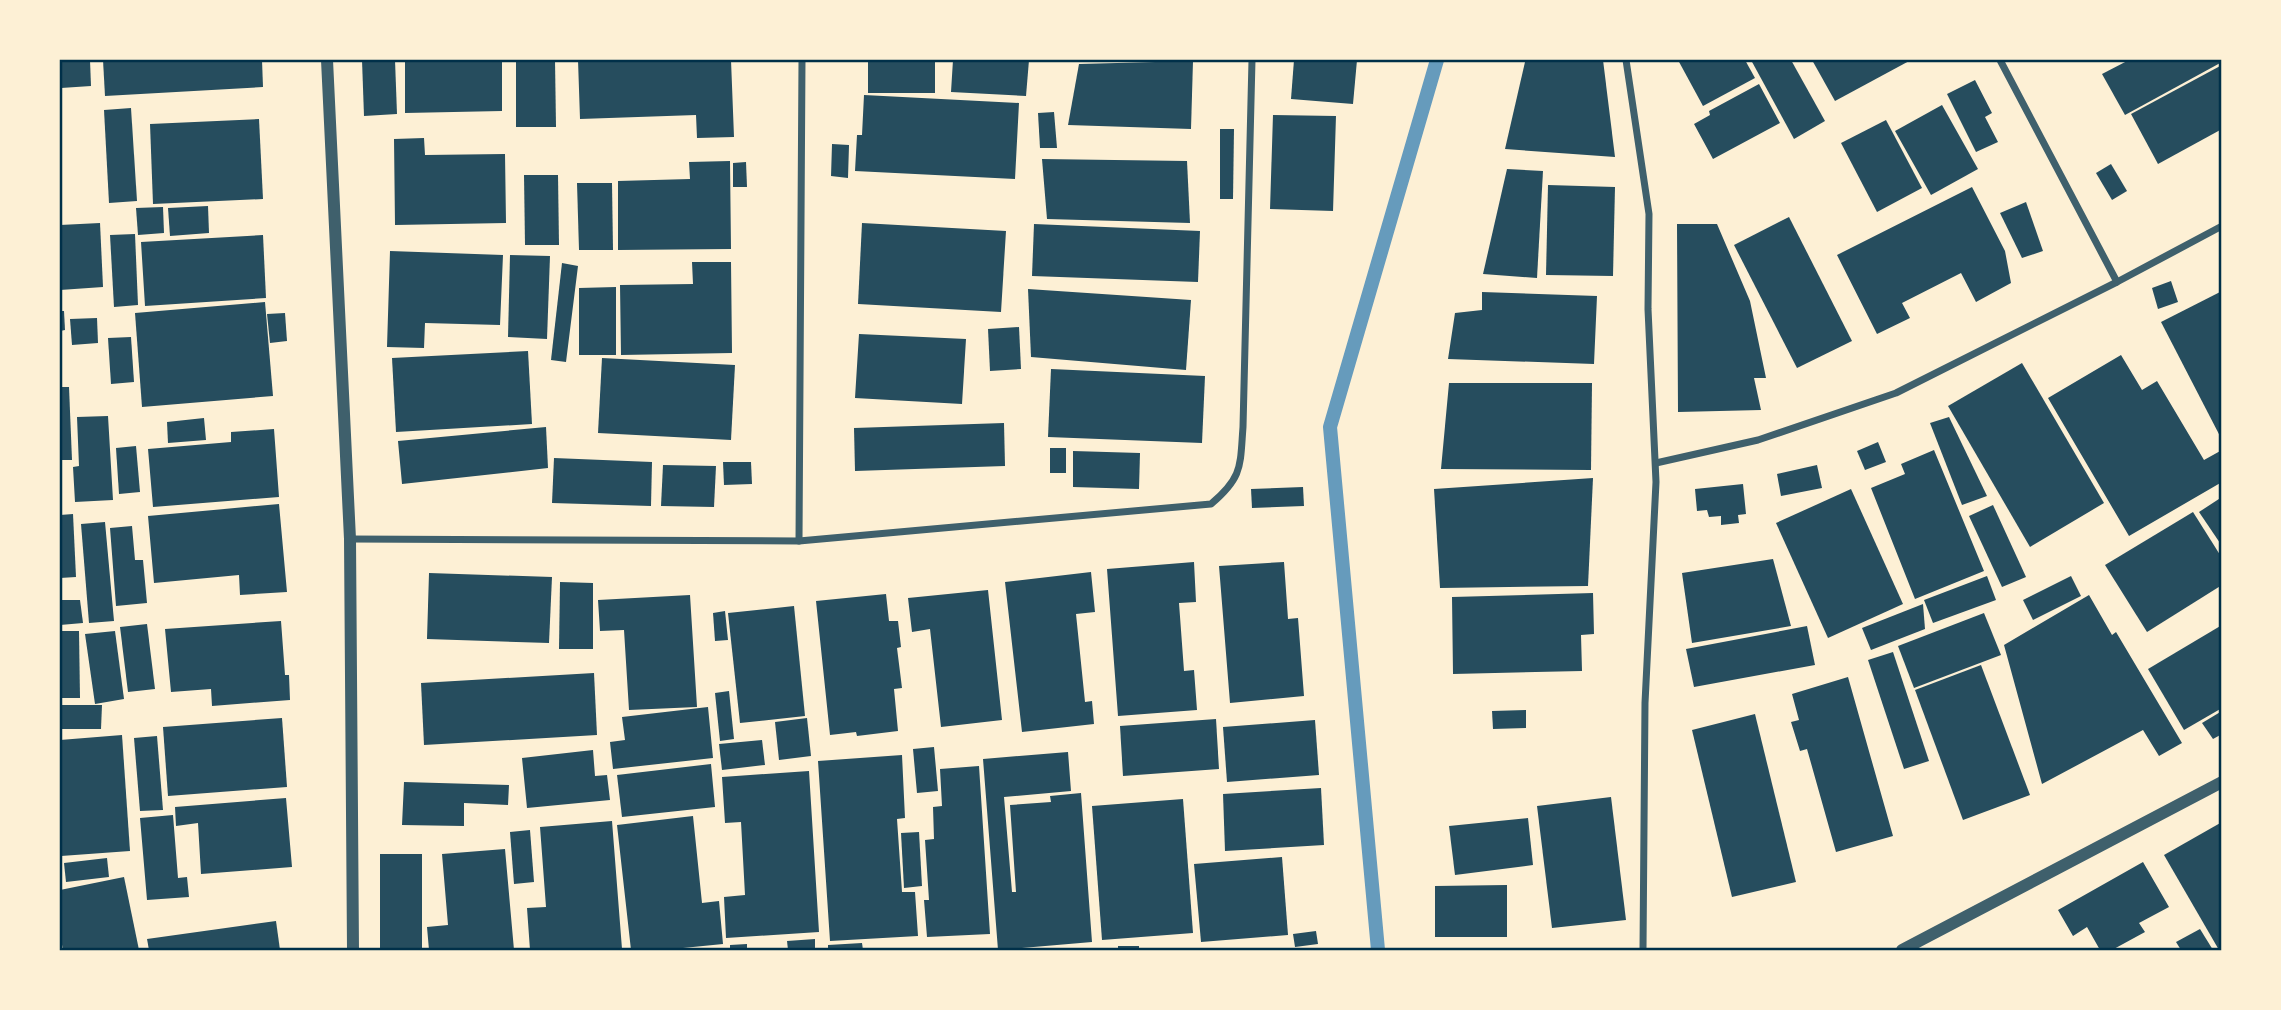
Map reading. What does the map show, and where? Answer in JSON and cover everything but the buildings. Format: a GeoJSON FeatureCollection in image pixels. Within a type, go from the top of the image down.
{"type":"FeatureCollection","features":[{"type":"Feature","properties":{"kind":"street"},"geometry":{"type":"LineString","coordinates":[[327,60],[350,539],[353,950]]}},
{"type":"Feature","properties":{"kind":"street"},"geometry":{"type":"LineString","coordinates":[[799,541],[802,60]]}},
{"type":"Feature","properties":{"kind":"street"},"geometry":{"type":"LineString","coordinates":[[350,539],[799,541],[1211,504],[1226,491],[1240,468],[1252,60]]}},
{"type":"Feature","properties":{"kind":"street"},"geometry":{"type":"LineString","coordinates":[[1626,60],[1649,214],[1648,309],[1656,463],[1645,703],[1643,950]]}},
{"type":"Feature","properties":{"kind":"street"},"geometry":{"type":"LineString","coordinates":[[2000,60],[2117,282]]}},
{"type":"Feature","properties":{"kind":"street"},"geometry":{"type":"LineString","coordinates":[[1656,463],[1758,440],[1896,393],[2117,282],[2221,226]]}},
{"type":"Feature","properties":{"kind":"street"},"geometry":{"type":"LineString","coordinates":[[1902,950],[2221,782]]}},
{"type":"Feature","properties":{"kind":"waterway"},"geometry":{"type":"LineString","coordinates":[[1378,950],[1330,427],[1437,60]]}}]}
